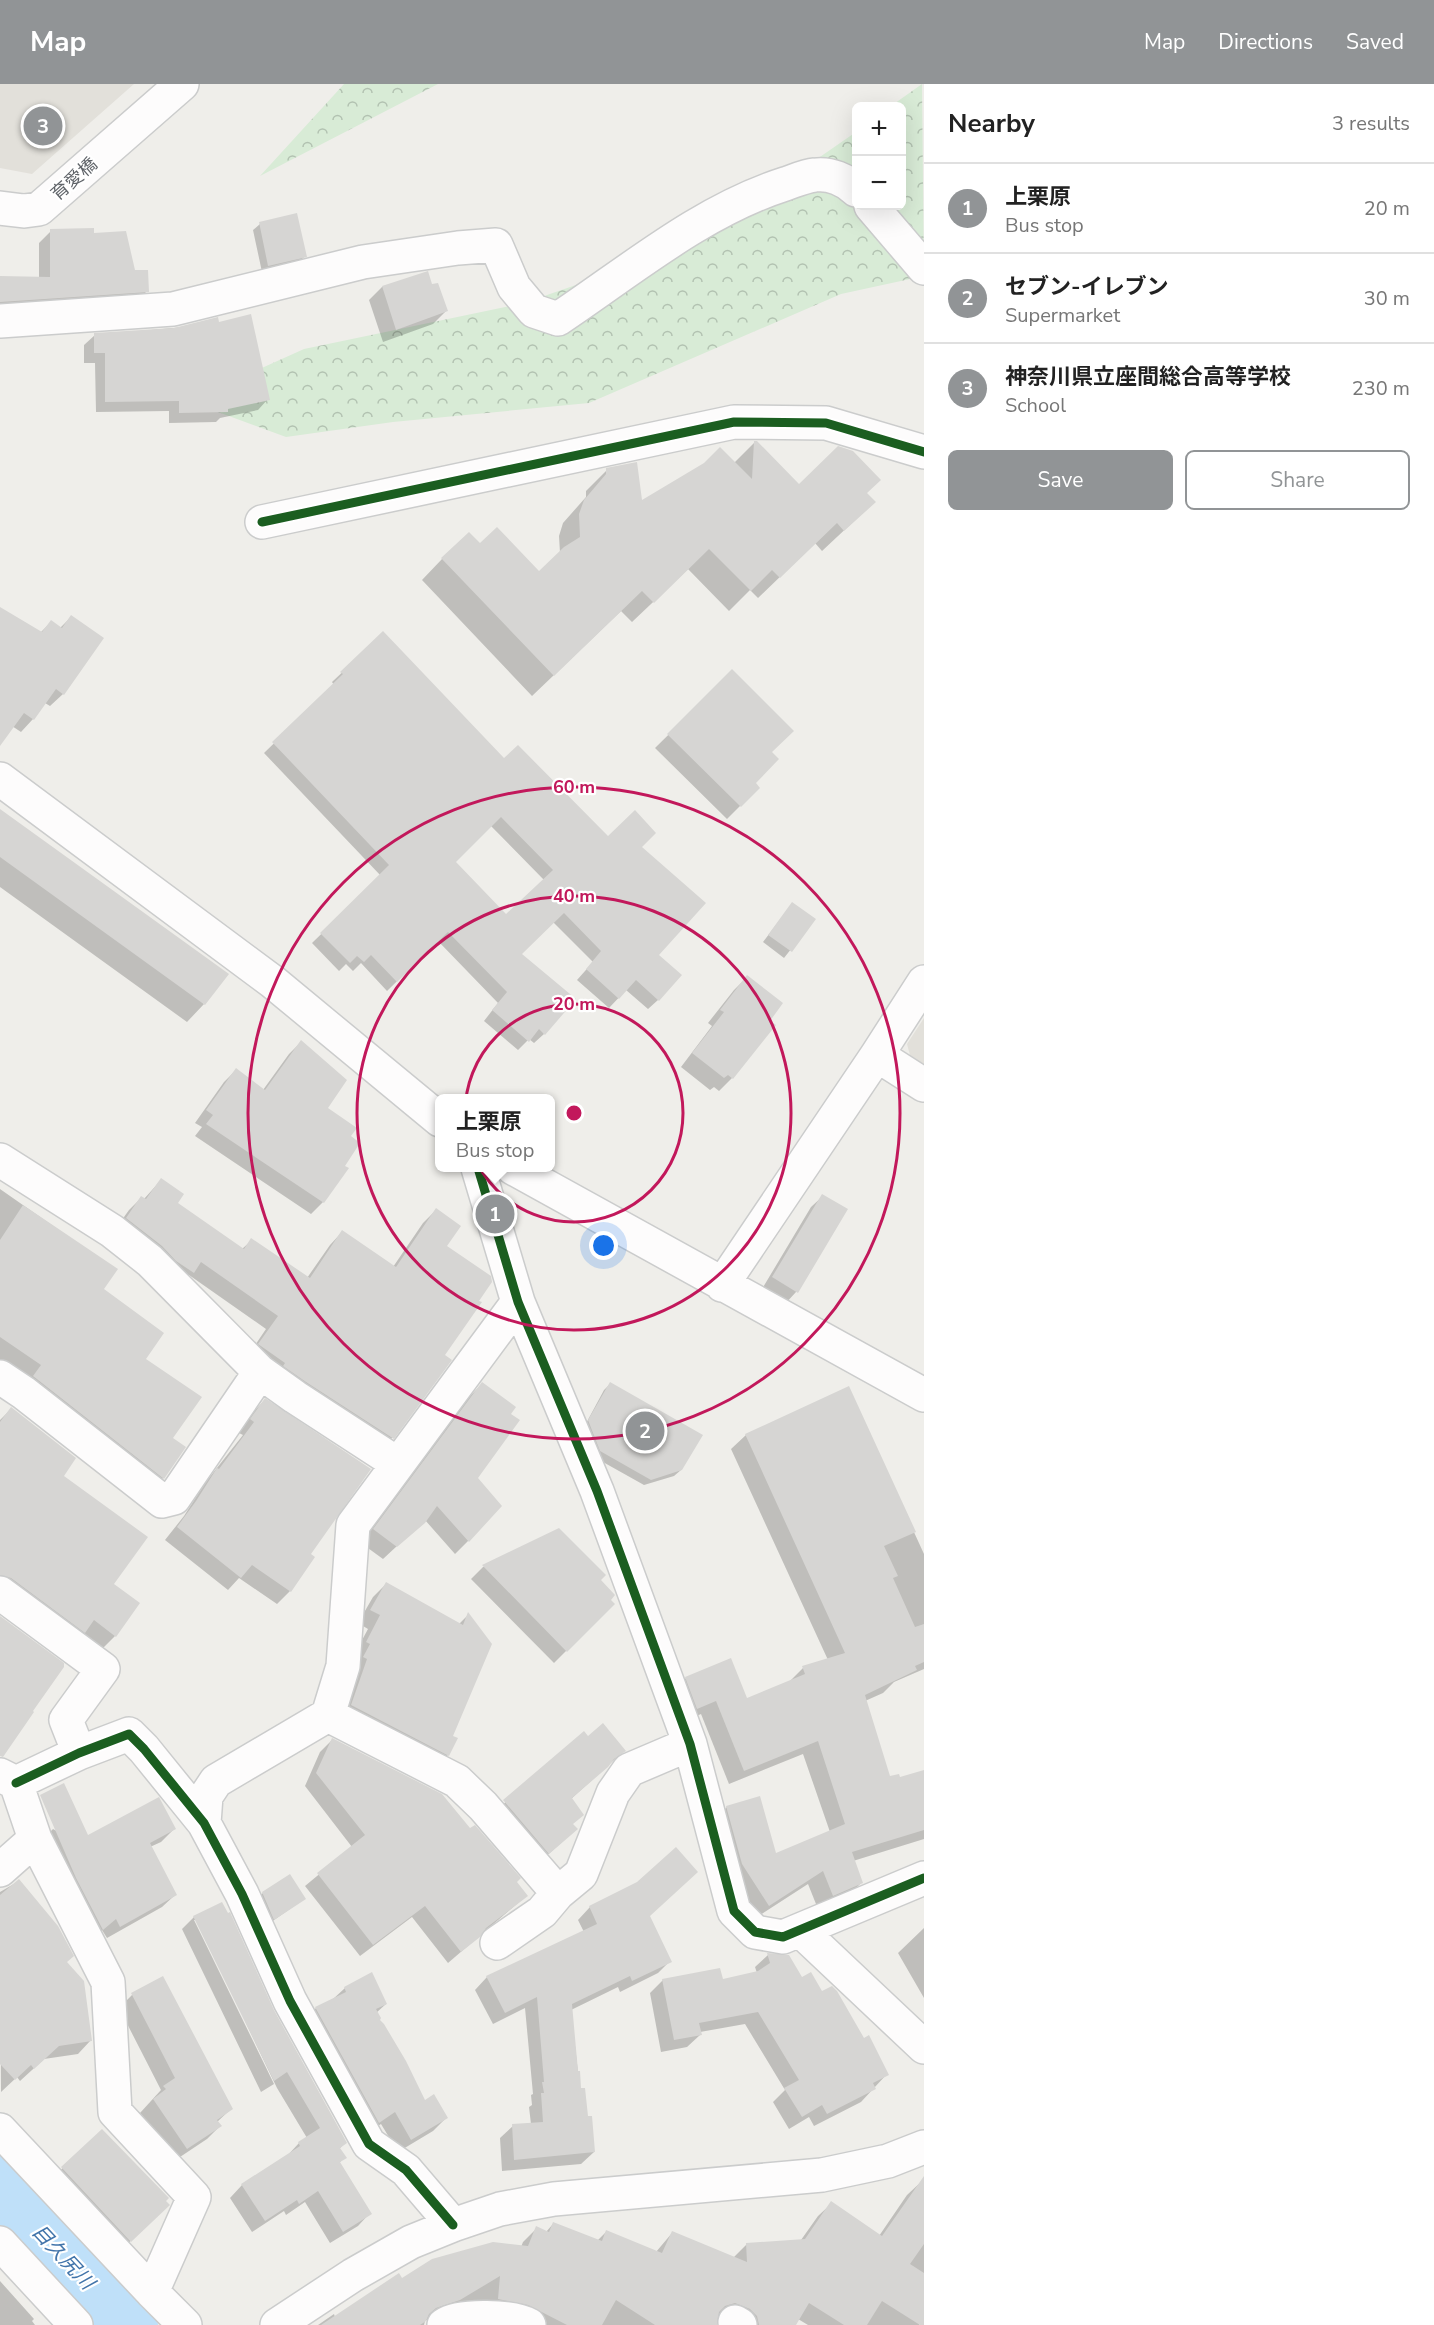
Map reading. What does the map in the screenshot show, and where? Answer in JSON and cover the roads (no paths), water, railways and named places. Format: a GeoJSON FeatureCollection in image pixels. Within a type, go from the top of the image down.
{"type":"FeatureCollection","features":[{"type":"Feature","properties":{"kind":"street","name":"育愛橋"},"geometry":{"type":"LineString","coordinates":[[0,208],[24,211],[39,209],[182,84]]}},
{"type":"Feature","properties":{"kind":"street"},"geometry":{"type":"LineString","coordinates":[[0,321],[173,309],[363,261],[496,245],[514,287],[534,311],[558,319],[707,218],[757,193],[816,174],[835,176],[852,185]]}},
{"type":"Feature","properties":{"kind":"street"},"geometry":{"type":"LineString","coordinates":[[874,210],[924,268]]}},
{"type":"Feature","properties":{"kind":"street"},"geometry":{"type":"LineString","coordinates":[[262,522],[734,422],[826,423],[924,452]]}},
{"type":"Feature","properties":{"kind":"street"},"geometry":{"type":"LineString","coordinates":[[0,779],[273,982],[435,1116]]}},
{"type":"Feature","properties":{"kind":"street"},"geometry":{"type":"LineString","coordinates":[[722,1285],[924,982]]}},
{"type":"Feature","properties":{"kind":"street"},"geometry":{"type":"LineString","coordinates":[[877,1055],[924,1085]]}},
{"type":"Feature","properties":{"kind":"street"},"geometry":{"type":"LineString","coordinates":[[0,1160],[112,1231],[150,1261],[260,1372],[398,1464]]}},
{"type":"Feature","properties":{"kind":"street"},"geometry":{"type":"LineString","coordinates":[[479,1172],[518,1302],[597,1491],[690,1744],[734,1911],[755,1932],[783,1937],[924,1878]]}},
{"type":"Feature","properties":{"kind":"street"},"geometry":{"type":"LineString","coordinates":[[522,1172],[924,1395]]}},
{"type":"Feature","properties":{"kind":"street"},"geometry":{"type":"LineString","coordinates":[[204,1823],[206,1796],[216,1781],[328,1715],[344,1666],[352,1525],[518,1302]]}},
{"type":"Feature","properties":{"kind":"street"},"geometry":{"type":"LineString","coordinates":[[3,1384],[162,1501],[174,1498],[260,1372]]}},
{"type":"Feature","properties":{"kind":"street"},"geometry":{"type":"LineString","coordinates":[[0,1593],[103,1669],[66,1720],[79,1753]]}},
{"type":"Feature","properties":{"kind":"street"},"geometry":{"type":"LineString","coordinates":[[328,1715],[457,1781],[483,1806],[558,1893]]}},
{"type":"Feature","properties":{"kind":"street"},"geometry":{"type":"LineString","coordinates":[[152,2292],[194,2197],[115,2112],[108,1982],[35,1839],[8,1779],[129,1734],[144,1749],[204,1823],[242,1894],[290,2001],[369,2144],[406,2170],[453,2225]]}},
{"type":"Feature","properties":{"kind":"street"},"geometry":{"type":"LineString","coordinates":[[497,1942],[542,1912],[558,1893],[581,1874],[613,1793],[629,1770],[690,1744]]}},
{"type":"Feature","properties":{"kind":"street"},"geometry":{"type":"LineString","coordinates":[[0,1870],[35,1839]]}},
{"type":"Feature","properties":{"kind":"street"},"geometry":{"type":"LineString","coordinates":[[800,1930],[924,2047]]}},
{"type":"Feature","properties":{"kind":"street"},"geometry":{"type":"LineString","coordinates":[[0,2130],[185,2325]]}},
{"type":"Feature","properties":{"kind":"street"},"geometry":{"type":"LineString","coordinates":[[277,2325],[353,2275],[411,2242],[500,2209],[554,2199],[844,2172],[888,2161],[924,2147]]}},
{"type":"Feature","properties":{"kind":"street"},"geometry":{"type":"LineString","coordinates":[[0,2243],[76,2325]]}},
{"type":"Feature","properties":{"kind":"street"},"geometry":{"type":"LineString","coordinates":[[444,2325],[450,2321],[484,2318],[519,2320],[529,2325]]}},
{"type":"Feature","properties":{"kind":"waterway","name":"目久尻川"},"geometry":{"type":"LineString","coordinates":[[0,2188],[126,2325]]}},
{"type":"Feature","properties":{"kind":"place","name":"神奈川県立座間総合高等学校"},"geometry":{"type":"Point","coordinates":[43,126]}},
{"type":"Feature","properties":{"kind":"place","name":"上栗原"},"geometry":{"type":"Point","coordinates":[495,1214]}},
{"type":"Feature","properties":{"kind":"place","name":"セブン-イレブン"},"geometry":{"type":"Point","coordinates":[645,1431]}}]}
